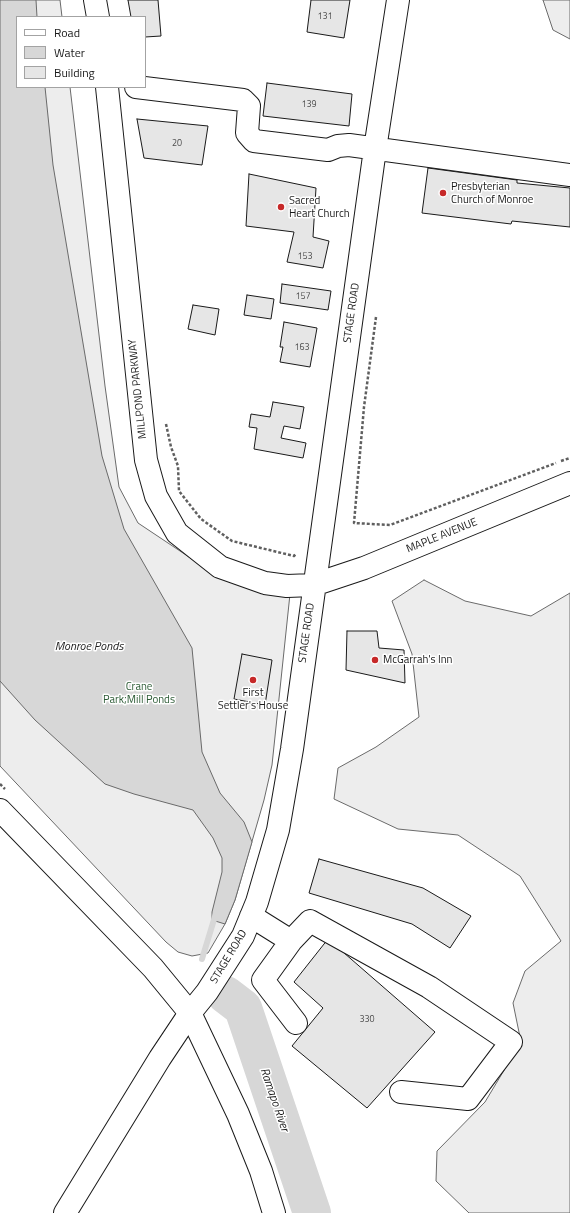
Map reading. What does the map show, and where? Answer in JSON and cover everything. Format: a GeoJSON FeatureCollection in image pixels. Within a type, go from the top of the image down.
{"type":"FeatureCollection","features":[{"type":"Feature","properties":{"kind":"street"},"geometry":{"type":"LineString","coordinates":[[96,0],[98,16]]}},
{"type":"Feature","properties":{"kind":"street","name":"STAGE ROAD"},"geometry":{"type":"LineString","coordinates":[[65,1213],[156,1065],[190,1013],[207,992],[243,936],[251,916],[278,830],[292,749],[313,585],[375,149],[398,0]]}},
{"type":"Feature","properties":{"kind":"street","name":"MILLPOND PARKWAY"},"geometry":{"type":"LineString","coordinates":[[107,88],[146,460],[156,496],[177,533],[220,567],[265,583],[287,586],[313,585]]}},
{"type":"Feature","properties":{"kind":"street"},"geometry":{"type":"LineString","coordinates":[[144,88],[243,100],[249,106],[246,134],[254,141],[328,150],[338,146],[375,149],[570,175]]}},
{"type":"Feature","properties":{"kind":"street","name":"MAPLE AVENUE"},"geometry":{"type":"LineString","coordinates":[[313,585],[364,568],[570,483]]}},
{"type":"Feature","properties":{"kind":"street"},"geometry":{"type":"LineString","coordinates":[[4,818],[152,968],[190,1013],[238,1114],[261,1171],[274,1213]]}},
{"type":"Feature","properties":{"kind":"street"},"geometry":{"type":"LineString","coordinates":[[251,916],[291,941]]}},
{"type":"Feature","properties":{"kind":"street"},"geometry":{"type":"LineString","coordinates":[[296,1023],[263,980],[291,941],[310,921],[429,986],[511,1042],[468,1099],[401,1092]]}},
{"type":"Feature","properties":{"kind":"path"},"geometry":{"type":"LineString","coordinates":[[376,314],[364,407],[354,523],[390,525],[570,458]]}},
{"type":"Feature","properties":{"kind":"path"},"geometry":{"type":"LineString","coordinates":[[165,418],[171,447],[178,466],[179,491],[201,519],[232,541],[294,556],[298,552]]}},
{"type":"Feature","properties":{"kind":"shaded area","name":"Monroe Ponds"},"geometry":{"type":"Polygon","coordinates":[[[0,0],[60,0],[62,16],[16,16],[16,88],[70,88],[105,386],[119,487],[138,523],[198,563],[290,594],[272,765],[264,800],[235,900],[225,924],[208,953],[192,956],[178,952],[166,942],[0,766],[0,0]]]}},
{"type":"Feature","properties":{"kind":"shaded area"},"geometry":{"type":"Polygon","coordinates":[[[543,0],[570,0],[570,39],[553,30],[543,0]]]}},
{"type":"Feature","properties":{"kind":"shaded area"},"geometry":{"type":"Polygon","coordinates":[[[424,580],[465,601],[531,616],[570,593],[570,1213],[469,1213],[436,1181],[437,1151],[485,1102],[521,1042],[513,1003],[525,971],[561,941],[520,876],[458,835],[398,829],[334,799],[338,768],[376,747],[419,717],[412,654],[392,601],[424,580]]]}},
{"type":"Feature","properties":{"kind":"water","name":"Monroe Ponds"},"geometry":{"type":"Polygon","coordinates":[[[0,0],[36,0],[37,16],[16,16],[16,88],[45,88],[53,165],[102,456],[124,529],[192,648],[202,752],[220,793],[244,822],[252,842],[235,900],[225,924],[212,920],[212,912],[222,872],[222,858],[213,838],[193,810],[134,794],[105,784],[35,720],[0,681],[0,0]]]}},
{"type":"Feature","properties":{"kind":"building"},"geometry":{"type":"Polygon","coordinates":[[[128,0],[158,0],[161,36],[146,37],[146,16],[131,16],[128,0]]]}},
{"type":"Feature","properties":{"kind":"building"},"geometry":{"type":"Polygon","coordinates":[[[311,0],[350,0],[344,38],[307,32],[311,0]]]}},
{"type":"Feature","properties":{"kind":"building"},"geometry":{"type":"Polygon","coordinates":[[[267,83],[352,94],[349,126],[263,116],[267,83]]]}},
{"type":"Feature","properties":{"kind":"building"},"geometry":{"type":"Polygon","coordinates":[[[137,119],[208,126],[202,165],[144,158],[137,119]]]}},
{"type":"Feature","properties":{"kind":"building"},"geometry":{"type":"Polygon","coordinates":[[[428,168],[517,180],[517,183],[570,188],[570,227],[512,221],[511,224],[422,213],[428,168]]]}},
{"type":"Feature","properties":{"kind":"building","name":"Sacred Heart Church"},"geometry":{"type":"Polygon","coordinates":[[[249,174],[316,188],[313,237],[329,241],[323,268],[287,262],[294,232],[246,226],[249,174]]]}},
{"type":"Feature","properties":{"kind":"building"},"geometry":{"type":"Polygon","coordinates":[[[282,284],[331,291],[328,310],[280,303],[282,284]]]}},
{"type":"Feature","properties":{"kind":"building"},"geometry":{"type":"Polygon","coordinates":[[[247,295],[274,299],[271,319],[244,315],[247,295]]]}},
{"type":"Feature","properties":{"kind":"building"},"geometry":{"type":"Polygon","coordinates":[[[193,305],[219,309],[215,335],[188,329],[193,305]]]}},
{"type":"Feature","properties":{"kind":"building"},"geometry":{"type":"Polygon","coordinates":[[[284,322],[317,328],[310,367],[280,362],[283,347],[280,347],[284,322]]]}},
{"type":"Feature","properties":{"kind":"building"},"geometry":{"type":"Polygon","coordinates":[[[273,402],[304,407],[300,429],[284,426],[281,438],[306,443],[303,458],[254,449],[257,428],[249,427],[251,414],[270,417],[273,402]]]}},
{"type":"Feature","properties":{"kind":"building","name":"McGarrah's Inn"},"geometry":{"type":"Polygon","coordinates":[[[347,631],[377,631],[379,648],[404,650],[405,683],[346,670],[347,631]]]}},
{"type":"Feature","properties":{"kind":"building","name":"First Settler's House"},"geometry":{"type":"Polygon","coordinates":[[[242,654],[272,660],[265,705],[234,699],[242,654]]]}},
{"type":"Feature","properties":{"kind":"building"},"geometry":{"type":"Polygon","coordinates":[[[319,859],[423,888],[471,916],[450,948],[412,924],[309,893],[319,859]]]}},
{"type":"Feature","properties":{"kind":"building"},"geometry":{"type":"Polygon","coordinates":[[[328,939],[435,1032],[367,1108],[292,1046],[323,1008],[294,982],[328,939]]]}},
{"type":"Feature","properties":{"kind":"waterway","name":"Ramapo River"},"geometry":{"type":"LineString","coordinates":[[202,959],[216,913]]}},
{"type":"Feature","properties":{"kind":"waterway","name":"Ramapo River"},"geometry":{"type":"LineString","coordinates":[[226,995],[243,1008],[312,1213]]}},
{"type":"Feature","properties":{"kind":"place","name":"Presbyterian Church of Monroe"},"geometry":{"type":"Point","coordinates":[443,193]}},
{"type":"Feature","properties":{"kind":"place","name":"Sacred Heart Church"},"geometry":{"type":"Point","coordinates":[281,207]}},
{"type":"Feature","properties":{"kind":"place","name":"McGarrah's Inn"},"geometry":{"type":"Point","coordinates":[375,660]}},
{"type":"Feature","properties":{"kind":"place","name":"First Settler's House"},"geometry":{"type":"Point","coordinates":[253,680]}},
{"type":"Feature","properties":{"kind":"park label","name":"Crane Park;Mill Ponds"},"geometry":{"type":"Point","coordinates":[139,693]}}]}
